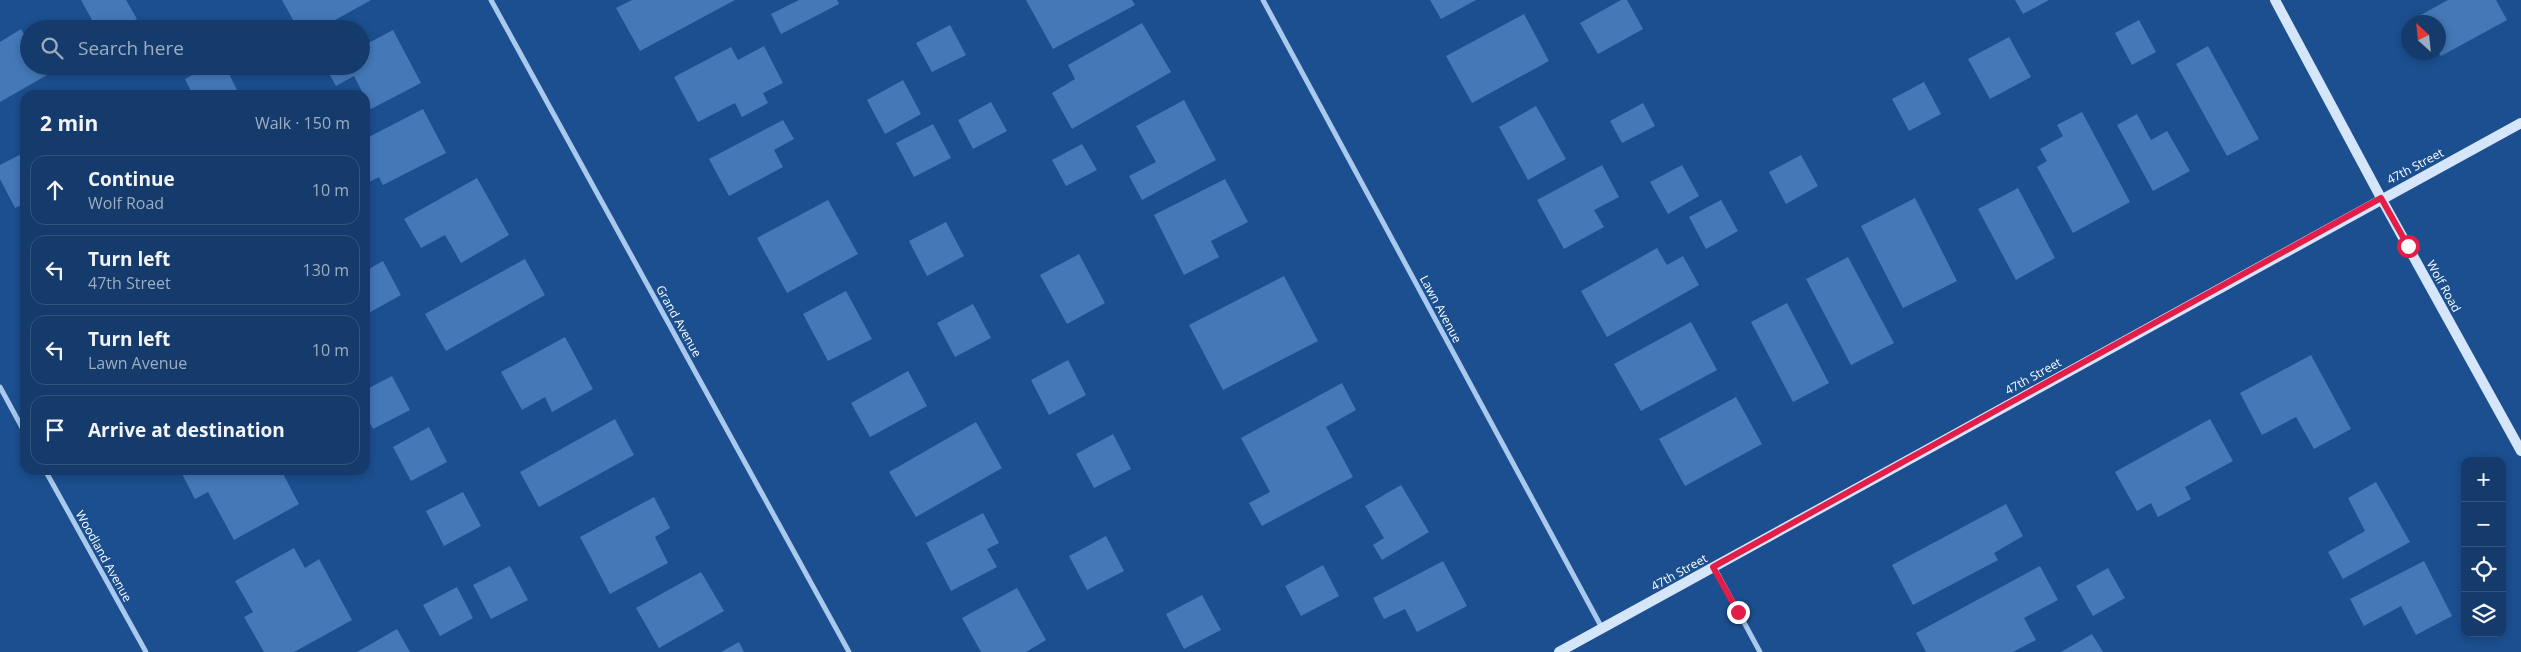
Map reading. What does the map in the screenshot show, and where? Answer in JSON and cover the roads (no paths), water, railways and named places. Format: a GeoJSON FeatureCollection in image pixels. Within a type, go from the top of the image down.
{"type":"FeatureCollection","features":[{"type":"Feature","properties":{"kind":"main road","name":"Wolf Road"},"geometry":{"type":"LineString","coordinates":[[2275,0],[2381,198],[2521,450]]}},
{"type":"Feature","properties":{"kind":"main road","name":"47th Street"},"geometry":{"type":"LineString","coordinates":[[1558,652],[2381,198],[2521,123]]}},
{"type":"Feature","properties":{"kind":"street","name":"Grand Avenue"},"geometry":{"type":"LineString","coordinates":[[491,0],[849,652]]}},
{"type":"Feature","properties":{"kind":"street","name":"Lawn Avenue"},"geometry":{"type":"LineString","coordinates":[[1263,0],[1602,628]]}},
{"type":"Feature","properties":{"kind":"street"},"geometry":{"type":"LineString","coordinates":[[0,387],[20,424]]}},
{"type":"Feature","properties":{"kind":"street","name":"Woodland Avenue"},"geometry":{"type":"LineString","coordinates":[[49,475],[146,652]]}},
{"type":"Feature","properties":{"kind":"street"},"geometry":{"type":"LineString","coordinates":[[1713,567],[1760,652]]}}]}
